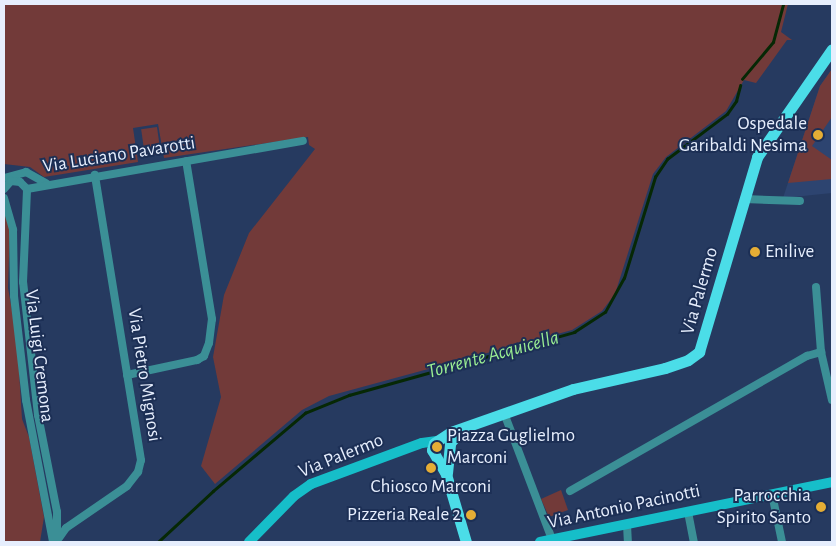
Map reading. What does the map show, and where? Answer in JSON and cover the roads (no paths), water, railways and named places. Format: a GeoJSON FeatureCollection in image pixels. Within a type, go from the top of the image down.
{"type":"FeatureCollection","features":[{"type":"Feature","properties":{"kind":"main road","name":"Via Palermo"},"geometry":{"type":"LineString","coordinates":[[249,542],[303,488],[407,449],[443,445],[464,427],[573,388],[665,368],[694,357],[705,338],[744,199],[761,148],[832,48]]}},
{"type":"Feature","properties":{"kind":"main road","name":"Via Palermo"},"geometry":{"type":"LineString","coordinates":[[435,454],[443,456],[443,445]]}},
{"type":"Feature","properties":{"kind":"main road"},"geometry":{"type":"LineString","coordinates":[[443,445],[446,474],[466,542]]}},
{"type":"Feature","properties":{"kind":"main road"},"geometry":{"type":"LineString","coordinates":[[407,449],[435,454],[446,474]]}},
{"type":"Feature","properties":{"kind":"main road","name":"Via Antonio Pacinotti"},"geometry":{"type":"LineString","coordinates":[[540,542],[832,482]]}},
{"type":"Feature","properties":{"kind":"street","name":"Via Luciano Pavarotti"},"geometry":{"type":"LineString","coordinates":[[60,530],[38,415],[23,282],[27,189],[46,183],[303,141]]}},
{"type":"Feature","properties":{"kind":"street"},"geometry":{"type":"LineString","coordinates":[[127,374],[196,360],[204,356],[210,343],[212,319],[186,161]]}},
{"type":"Feature","properties":{"kind":"street"},"geometry":{"type":"LineString","coordinates":[[4,178],[26,172],[46,183]]}},
{"type":"Feature","properties":{"kind":"street","name":"Via Pietro Mignosi"},"geometry":{"type":"LineString","coordinates":[[60,530],[127,486],[138,472],[140,453],[95,175]]}},
{"type":"Feature","properties":{"kind":"street"},"geometry":{"type":"LineString","coordinates":[[4,189],[11,181],[20,182],[27,189]]}},
{"type":"Feature","properties":{"kind":"street","name":"Via Luigi Cremona"},"geometry":{"type":"LineString","coordinates":[[4,198],[14,230],[14,296],[26,400],[49,519],[56,542]]}},
{"type":"Feature","properties":{"kind":"street"},"geometry":{"type":"LineString","coordinates":[[744,199],[800,201]]}},
{"type":"Feature","properties":{"kind":"street"},"geometry":{"type":"LineString","coordinates":[[816,287],[821,352],[832,400]]}},
{"type":"Feature","properties":{"kind":"street"},"geometry":{"type":"LineString","coordinates":[[570,491],[807,356],[821,352]]}},
{"type":"Feature","properties":{"kind":"street"},"geometry":{"type":"LineString","coordinates":[[504,414],[552,541]]}},
{"type":"Feature","properties":{"kind":"street"},"geometry":{"type":"LineString","coordinates":[[772,494],[782,542]]}},
{"type":"Feature","properties":{"kind":"street"},"geometry":{"type":"LineString","coordinates":[[688,512],[694,542]]}},
{"type":"Feature","properties":{"kind":"street","name":"Via Luigi Cremona"},"geometry":{"type":"LineString","coordinates":[[47,542],[49,519]]}},
{"type":"Feature","properties":{"kind":"street"},"geometry":{"type":"LineString","coordinates":[[627,525],[628,542]]}},
{"type":"Feature","properties":{"kind":"street"},"geometry":{"type":"LineString","coordinates":[[56,542],[60,530]]}},
{"type":"Feature","properties":{"kind":"waterway","name":"Torrente Acquicella"},"geometry":{"type":"LineString","coordinates":[[742,79],[773,42],[783,4]]}},
{"type":"Feature","properties":{"kind":"waterway","name":"Torrente Acquicella"},"geometry":{"type":"LineString","coordinates":[[158,542],[213,491],[305,413],[349,395],[574,332],[605,312],[624,278],[655,177],[667,159],[727,114],[736,101],[740,86]]}},
{"type":"Feature","properties":{"kind":"place","name":"Ospedale Garibaldi Nesima"},"geometry":{"type":"Point","coordinates":[818,135]}},
{"type":"Feature","properties":{"kind":"place","name":"Enilive"},"geometry":{"type":"Point","coordinates":[755,252]}},
{"type":"Feature","properties":{"kind":"place","name":"Piazza Guglielmo Marconi"},"geometry":{"type":"Point","coordinates":[437,447]}},
{"type":"Feature","properties":{"kind":"place","name":"Chiosco Marconi"},"geometry":{"type":"Point","coordinates":[431,468]}},
{"type":"Feature","properties":{"kind":"place","name":"Parrocchia Spirito Santo"},"geometry":{"type":"Point","coordinates":[821,507]}},
{"type":"Feature","properties":{"kind":"place","name":"Pizzeria Reale 2"},"geometry":{"type":"Point","coordinates":[471,515]}}]}
